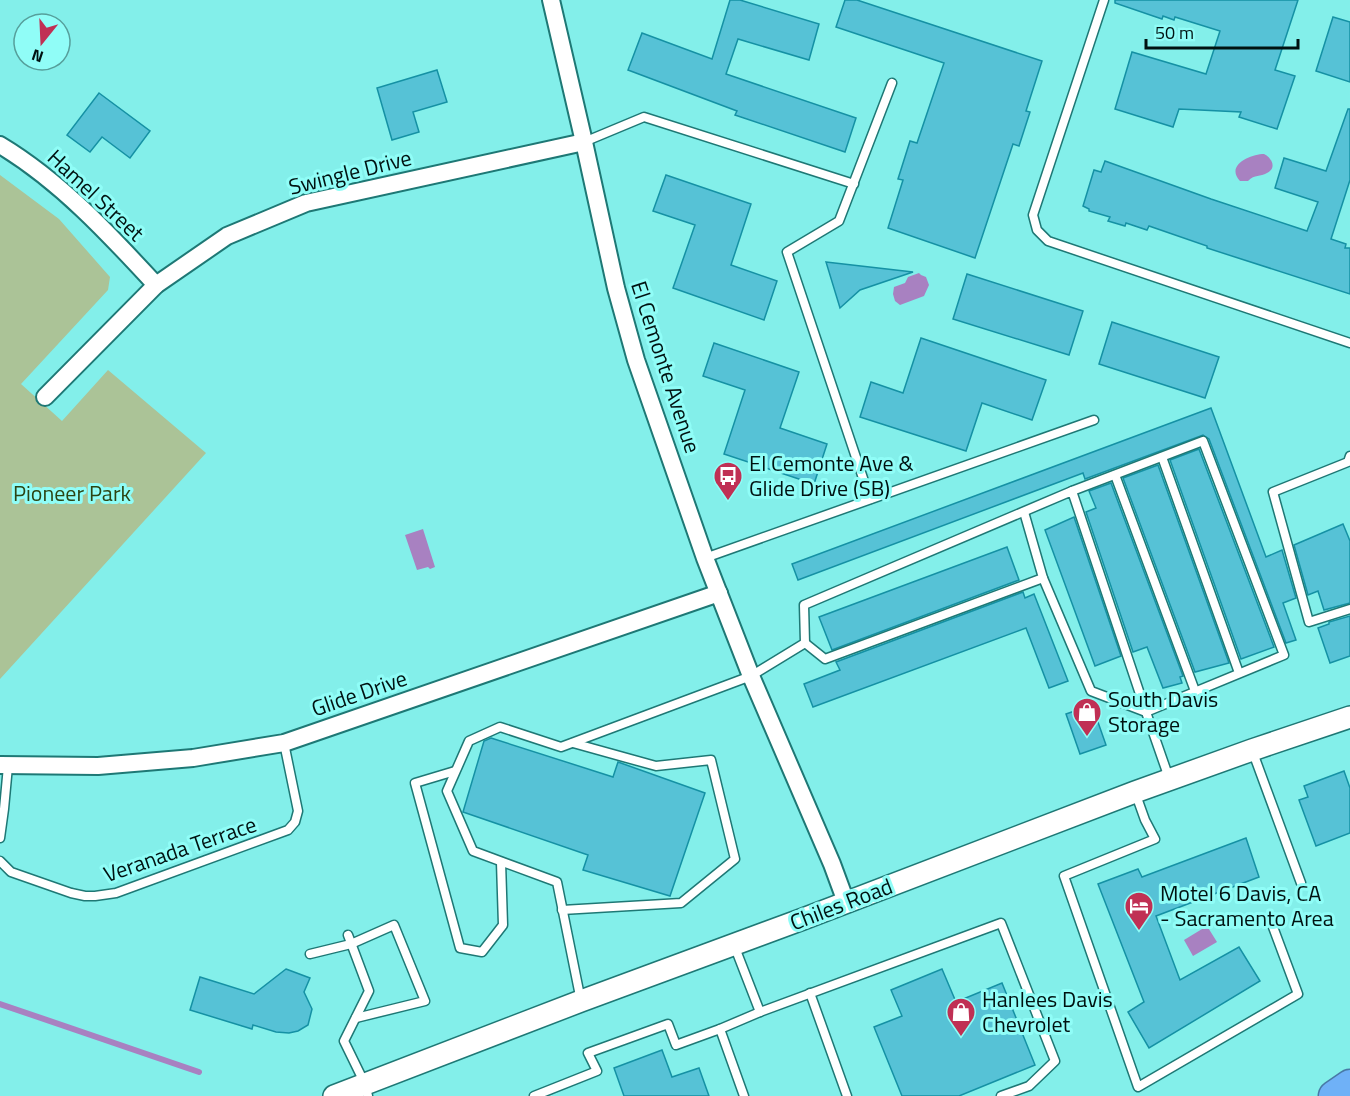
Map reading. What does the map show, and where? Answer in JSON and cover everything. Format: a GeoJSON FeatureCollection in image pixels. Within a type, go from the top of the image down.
{"type":"FeatureCollection","features":[{"type":"Feature","properties":{"kind":"highway"},"geometry":{"type":"LineString","coordinates":[[1334,1096],[1350,1085]]}},
{"type":"Feature","properties":{"kind":"street","name":"El Cemonte Avenue"},"geometry":{"type":"LineString","coordinates":[[551,0],[616,288],[636,360],[705,558],[751,676],[832,864],[846,902]]}},
{"type":"Feature","properties":{"kind":"street","name":"Swingle Drive"},"geometry":{"type":"LineString","coordinates":[[45,397],[156,285],[227,236],[306,202],[584,142]]}},
{"type":"Feature","properties":{"kind":"street","name":"Hamel Street"},"geometry":{"type":"LineString","coordinates":[[0,145],[21,158],[70,197],[156,285]]}},
{"type":"Feature","properties":{"kind":"street","name":"Glide Drive"},"geometry":{"type":"LineString","coordinates":[[4,766],[110,765],[193,758],[284,743],[719,593]]}},
{"type":"Feature","properties":{"kind":"street","name":"Chiles Road"},"geometry":{"type":"LineString","coordinates":[[334,1096],[367,1090],[581,1001],[1135,792],[1350,717]]}},
{"type":"Feature","properties":{"kind":"lane"},"geometry":{"type":"LineString","coordinates":[[1104,0],[1033,215],[1037,230],[1048,241],[1350,343]]}},
{"type":"Feature","properties":{"kind":"lane"},"geometry":{"type":"LineString","coordinates":[[870,499],[787,252],[839,221],[892,83]]}},
{"type":"Feature","properties":{"kind":"lane"},"geometry":{"type":"LineString","coordinates":[[584,142],[644,117],[854,184]]}},
{"type":"Feature","properties":{"kind":"lane"},"geometry":{"type":"LineString","coordinates":[[705,558],[1094,420]]}},
{"type":"Feature","properties":{"kind":"lane"},"geometry":{"type":"LineString","coordinates":[[1024,512],[1043,578],[1091,690],[1146,712],[1284,655],[1203,441],[1072,492],[1024,512],[804,605],[805,643],[825,659],[1043,578]]}},
{"type":"Feature","properties":{"kind":"lane"},"geometry":{"type":"LineString","coordinates":[[1162,457],[1239,674]]}},
{"type":"Feature","properties":{"kind":"lane"},"geometry":{"type":"LineString","coordinates":[[1349,462],[1273,492],[1310,622],[1350,609]]}},
{"type":"Feature","properties":{"kind":"lane"},"geometry":{"type":"LineString","coordinates":[[1115,475],[1195,691]]}},
{"type":"Feature","properties":{"kind":"lane"},"geometry":{"type":"LineString","coordinates":[[1072,492],[1170,780]]}},
{"type":"Feature","properties":{"kind":"lane"},"geometry":{"type":"LineString","coordinates":[[581,1001],[557,882],[473,852],[447,791],[469,741],[500,727],[561,747],[751,676],[805,643]]}},
{"type":"Feature","properties":{"kind":"lane","name":"Veranada Terrace"},"geometry":{"type":"LineString","coordinates":[[0,861],[11,872],[71,893],[95,896],[116,893],[288,830],[295,822],[298,811],[284,743]]}},
{"type":"Feature","properties":{"kind":"lane"},"geometry":{"type":"LineString","coordinates":[[562,910],[681,903],[735,859],[711,760],[656,766],[573,743]]}},
{"type":"Feature","properties":{"kind":"lane"},"geometry":{"type":"LineString","coordinates":[[1252,750],[1301,883]]}},
{"type":"Feature","properties":{"kind":"lane"},"geometry":{"type":"LineString","coordinates":[[0,838],[4,809],[4,766]]}},
{"type":"Feature","properties":{"kind":"lane"},"geometry":{"type":"LineString","coordinates":[[455,771],[415,783],[460,948],[482,952],[503,925],[501,862]]}},
{"type":"Feature","properties":{"kind":"lane"},"geometry":{"type":"LineString","coordinates":[[1135,792],[1155,839],[1064,876],[1138,1087],[1298,994],[1273,927]]}},
{"type":"Feature","properties":{"kind":"lane"},"geometry":{"type":"LineString","coordinates":[[534,1096],[597,1071],[588,1053],[668,1024],[676,1045],[1001,923],[1055,1061],[1029,1086],[1001,1096]]}},
{"type":"Feature","properties":{"kind":"lane"},"geometry":{"type":"LineString","coordinates":[[310,954],[351,944],[394,925],[425,1001],[356,1018]]}},
{"type":"Feature","properties":{"kind":"lane"},"geometry":{"type":"LineString","coordinates":[[348,935],[369,991],[344,1041],[367,1090]]}},
{"type":"Feature","properties":{"kind":"lane"},"geometry":{"type":"LineString","coordinates":[[734,945],[760,1012]]}},
{"type":"Feature","properties":{"kind":"lane"},"geometry":{"type":"LineString","coordinates":[[810,993],[847,1096]]}},
{"type":"Feature","properties":{"kind":"lane"},"geometry":{"type":"LineString","coordinates":[[720,1029],[744,1096]]}},
{"type":"Feature","properties":{"kind":"green space","name":"Pioneer Park"},"geometry":{"type":"Polygon","coordinates":[[[0,175],[59,219],[110,277],[108,290],[21,384],[62,421],[108,370],[206,453],[0,679],[0,175]]]}},
{"type":"Feature","properties":{"kind":"shaded area"},"geometry":{"type":"Polygon","coordinates":[[[1264,154],[1272,163],[1270,171],[1248,181],[1240,181],[1236,175],[1238,165],[1247,158],[1264,154]]]}},
{"type":"Feature","properties":{"kind":"shaded area"},"geometry":{"type":"Polygon","coordinates":[[[919,273],[926,277],[929,285],[924,296],[900,305],[895,301],[894,287],[905,283],[908,277],[919,273]]]}},
{"type":"Feature","properties":{"kind":"shaded area"},"geometry":{"type":"Polygon","coordinates":[[[423,529],[435,567],[417,570],[405,535],[423,529]]]}},
{"type":"Feature","properties":{"kind":"shaded area"},"geometry":{"type":"Polygon","coordinates":[[[1207,926],[1217,942],[1193,956],[1184,940],[1207,926]]]}},
{"type":"Feature","properties":{"kind":"building"},"geometry":{"type":"Polygon","coordinates":[[[730,0],[740,0],[819,24],[809,60],[738,39],[726,74],[856,118],[845,152],[735,115],[737,111],[628,70],[642,33],[712,59],[730,0]]]}},
{"type":"Feature","properties":{"kind":"building"},"geometry":{"type":"Polygon","coordinates":[[[845,0],[857,0],[1042,61],[1026,111],[1030,112],[1019,146],[1013,144],[975,258],[888,228],[903,180],[898,179],[910,141],[917,143],[944,63],[836,27],[845,0]]]}},
{"type":"Feature","properties":{"kind":"building"},"geometry":{"type":"Polygon","coordinates":[[[1115,0],[1298,0],[1275,70],[1295,76],[1277,129],[1239,117],[1241,112],[1179,109],[1173,127],[1115,109],[1132,52],[1206,74],[1220,31],[1175,17],[1174,20],[1163,16],[1162,19],[1115,3],[1115,0]]]}},
{"type":"Feature","properties":{"kind":"building"},"geometry":{"type":"Polygon","coordinates":[[[1333,17],[1350,22],[1350,82],[1316,71],[1333,17]]]}},
{"type":"Feature","properties":{"kind":"building"},"geometry":{"type":"Polygon","coordinates":[[[437,70],[447,102],[413,112],[419,132],[392,140],[377,88],[437,70]]]}},
{"type":"Feature","properties":{"kind":"building"},"geometry":{"type":"Polygon","coordinates":[[[99,93],[150,131],[130,158],[102,137],[90,152],[67,135],[99,93]]]}},
{"type":"Feature","properties":{"kind":"building"},"geometry":{"type":"Polygon","coordinates":[[[1348,109],[1350,109],[1350,180],[1331,239],[1346,244],[1345,248],[1350,248],[1350,294],[1207,248],[1207,246],[1149,226],[1147,230],[1126,223],[1125,226],[1108,221],[1110,217],[1089,211],[1083,206],[1094,170],[1101,172],[1105,161],[1307,231],[1318,202],[1275,188],[1284,158],[1326,171],[1348,109]]]}},
{"type":"Feature","properties":{"kind":"building"},"geometry":{"type":"Polygon","coordinates":[[[666,175],[751,204],[731,265],[777,281],[764,320],[673,288],[695,225],[653,211],[666,175]]]}},
{"type":"Feature","properties":{"kind":"building"},"geometry":{"type":"Polygon","coordinates":[[[826,262],[913,272],[860,290],[840,308],[826,262]]]}},
{"type":"Feature","properties":{"kind":"building"},"geometry":{"type":"Polygon","coordinates":[[[967,274],[1083,311],[1069,355],[953,319],[967,274]]]}},
{"type":"Feature","properties":{"kind":"building"},"geometry":{"type":"Polygon","coordinates":[[[1112,322],[1219,357],[1205,398],[1099,364],[1112,322]]]}},
{"type":"Feature","properties":{"kind":"building"},"geometry":{"type":"Polygon","coordinates":[[[921,338],[1046,380],[1032,420],[982,403],[966,451],[860,417],[871,382],[903,393],[921,338]]]}},
{"type":"Feature","properties":{"kind":"building"},"geometry":{"type":"Polygon","coordinates":[[[714,343],[799,372],[780,428],[827,444],[814,484],[724,454],[745,390],[703,376],[714,343]]]}},
{"type":"Feature","properties":{"kind":"building"},"geometry":{"type":"Polygon","coordinates":[[[1211,408],[1266,557],[1282,550],[1296,598],[1283,603],[1296,640],[1286,643],[1209,439],[1203,435],[1085,479],[1083,473],[798,580],[792,564],[1211,408]]]}},
{"type":"Feature","properties":{"kind":"building"},"geometry":{"type":"Polygon","coordinates":[[[1199,449],[1274,647],[1241,659],[1170,460],[1199,449]]]}},
{"type":"Feature","properties":{"kind":"building"},"geometry":{"type":"Polygon","coordinates":[[[1158,465],[1229,663],[1195,672],[1123,478],[1158,465]]]}},
{"type":"Feature","properties":{"kind":"building"},"geometry":{"type":"Polygon","coordinates":[[[1111,483],[1183,676],[1180,677],[1182,683],[1163,688],[1147,647],[1133,652],[1086,512],[1096,508],[1089,491],[1111,483]]]}},
{"type":"Feature","properties":{"kind":"building"},"geometry":{"type":"Polygon","coordinates":[[[1074,517],[1121,656],[1095,666],[1045,530],[1074,517]]]}},
{"type":"Feature","properties":{"kind":"building"},"geometry":{"type":"Polygon","coordinates":[[[1343,524],[1350,541],[1350,603],[1324,610],[1318,591],[1308,595],[1294,545],[1343,524]]]}},
{"type":"Feature","properties":{"kind":"building"},"geometry":{"type":"Polygon","coordinates":[[[1007,547],[1019,580],[832,650],[819,617],[1007,547]]]}},
{"type":"Feature","properties":{"kind":"building"},"geometry":{"type":"Polygon","coordinates":[[[1023,592],[1025,598],[1034,594],[1068,681],[1049,688],[1026,628],[813,707],[804,684],[840,670],[836,662],[1023,592]]]}},
{"type":"Feature","properties":{"kind":"building"},"geometry":{"type":"Polygon","coordinates":[[[1350,616],[1350,656],[1330,663],[1318,628],[1350,616]]]}},
{"type":"Feature","properties":{"kind":"building"},"geometry":{"type":"Polygon","coordinates":[[[1092,705],[1106,745],[1080,754],[1066,714],[1092,705]]]}},
{"type":"Feature","properties":{"kind":"building"},"geometry":{"type":"Polygon","coordinates":[[[491,738],[613,777],[618,762],[705,793],[670,896],[583,870],[588,855],[463,812],[484,741],[491,738]]]}},
{"type":"Feature","properties":{"kind":"building"},"geometry":{"type":"Polygon","coordinates":[[[1344,771],[1350,788],[1350,833],[1316,846],[1299,800],[1308,797],[1304,786],[1344,771]]]}},
{"type":"Feature","properties":{"kind":"building","name":"Motel 6 Davis, CA - Sacramento Area"},"geometry":{"type":"Polygon","coordinates":[[[1246,838],[1259,877],[1156,916],[1180,980],[1239,947],[1260,981],[1149,1048],[1128,1012],[1144,1002],[1098,884],[1138,869],[1142,877],[1246,838]]]}},
{"type":"Feature","properties":{"kind":"building"},"geometry":{"type":"Polygon","coordinates":[[[286,969],[310,978],[304,992],[312,1009],[308,1025],[298,1031],[276,1032],[253,1025],[252,1029],[190,1010],[200,977],[254,994],[286,969]]]}},
{"type":"Feature","properties":{"kind":"building"},"geometry":{"type":"Polygon","coordinates":[[[942,969],[956,1002],[1002,983],[1035,1065],[959,1096],[902,1096],[874,1027],[902,1016],[891,990],[942,969]]]}},
{"type":"Feature","properties":{"kind":"building"},"geometry":{"type":"Polygon","coordinates":[[[662,1050],[672,1077],[699,1068],[709,1096],[624,1096],[614,1068],[662,1050]]]}},
{"type":"Feature","properties":{"kind":"waterway"},"geometry":{"type":"LineString","coordinates":[[0,1004],[199,1072]]}},
{"type":"Feature","properties":{"kind":"place","name":"El Cemonte Ave & Glide Drive (SB)"},"geometry":{"type":"Point","coordinates":[728,502]}},
{"type":"Feature","properties":{"kind":"place","name":"South Davis Storage"},"geometry":{"type":"Point","coordinates":[1087,738]}},
{"type":"Feature","properties":{"kind":"place","name":"Motel 6 Davis, CA - Sacramento Area"},"geometry":{"type":"Point","coordinates":[1139,932]}},
{"type":"Feature","properties":{"kind":"place","name":"Hanlees Davis Chevrolet"},"geometry":{"type":"Point","coordinates":[961,1038]}}]}
